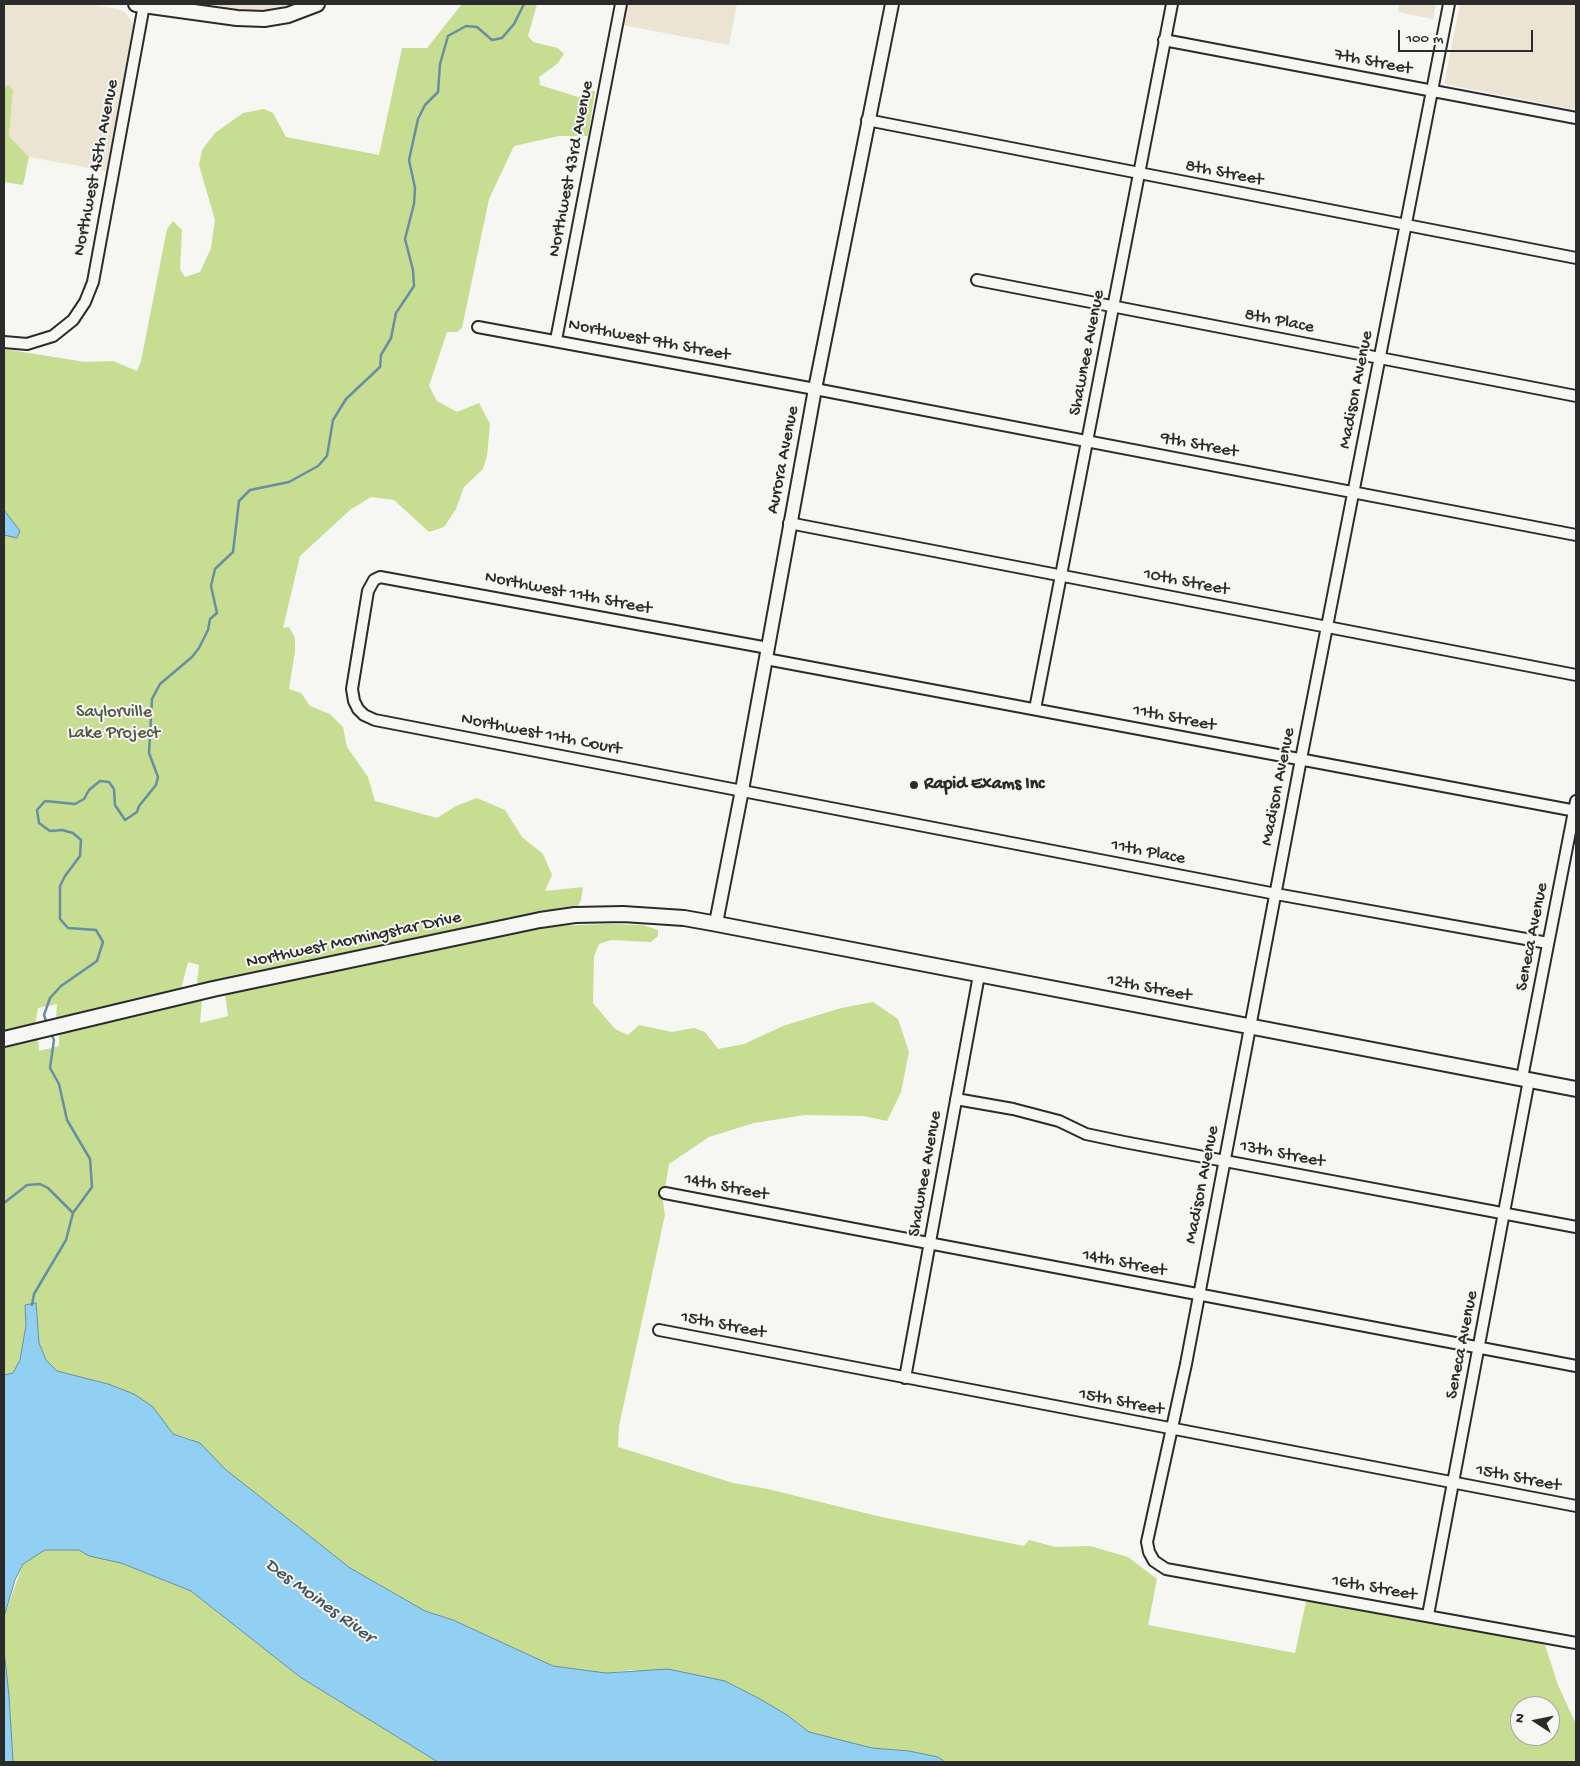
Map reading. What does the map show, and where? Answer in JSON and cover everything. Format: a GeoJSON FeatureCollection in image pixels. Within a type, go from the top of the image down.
{"type":"FeatureCollection","features":[{"type":"Feature","properties":{"kind":"main road"},"geometry":{"type":"LineString","coordinates":[[140,4],[237,18],[264,19],[288,15],[317,4]]}},
{"type":"Feature","properties":{"kind":"main road","name":"Northwest Morningstar Drive"},"geometry":{"type":"LineString","coordinates":[[4,1039],[216,988],[540,920],[575,915],[623,914],[684,918],[716,923]]}},
{"type":"Feature","properties":{"kind":"main road","name":"12th Street"},"geometry":{"type":"LineString","coordinates":[[716,923],[1250,1028],[1576,1089]]}},
{"type":"Feature","properties":{"kind":"street","name":"Northwest 45th Avenue"},"geometry":{"type":"LineString","coordinates":[[4,342],[27,344],[40,342],[64,329],[85,302],[93,282],[140,4]]}},
{"type":"Feature","properties":{"kind":"street","name":"Northwest 43rd Avenue"},"geometry":{"type":"LineString","coordinates":[[556,340],[621,4]]}},
{"type":"Feature","properties":{"kind":"street","name":"Aurora Avenue"},"geometry":{"type":"LineString","coordinates":[[716,923],[815,388],[867,120],[892,4]]}},
{"type":"Feature","properties":{"kind":"street","name":"Shawnee Avenue"},"geometry":{"type":"LineString","coordinates":[[1035,709],[1172,4]]}},
{"type":"Feature","properties":{"kind":"street","name":"Madison Avenue"},"geometry":{"type":"LineString","coordinates":[[1166,1569],[1154,1561],[1149,1552],[1147,1542],[1199,1295],[1301,759],[1450,4]]}},
{"type":"Feature","properties":{"kind":"street","name":"7th Street"},"geometry":{"type":"LineString","coordinates":[[1164,40],[1576,118]]}},
{"type":"Feature","properties":{"kind":"street","name":"8th Street"},"geometry":{"type":"LineString","coordinates":[[867,120],[1576,258]]}},
{"type":"Feature","properties":{"kind":"street","name":"8th Place"},"geometry":{"type":"LineString","coordinates":[[976,280],[1576,396]]}},
{"type":"Feature","properties":{"kind":"street","name":"Northwest 9th Street"},"geometry":{"type":"LineString","coordinates":[[478,327],[815,388]]}},
{"type":"Feature","properties":{"kind":"street","name":"9th Street"},"geometry":{"type":"LineString","coordinates":[[815,388],[1576,535]]}},
{"type":"Feature","properties":{"kind":"street","name":"10th Street"},"geometry":{"type":"LineString","coordinates":[[790,523],[1576,675]]}},
{"type":"Feature","properties":{"kind":"street","name":"Northwest 11th Street"},"geometry":{"type":"LineString","coordinates":[[352,689],[368,591],[374,580],[387,577],[767,654]]}},
{"type":"Feature","properties":{"kind":"street","name":"11th Street"},"geometry":{"type":"LineString","coordinates":[[767,654],[1035,709],[1301,759],[1576,807]]}},
{"type":"Feature","properties":{"kind":"street","name":"Northwest 11th Court"},"geometry":{"type":"LineString","coordinates":[[352,689],[354,701],[358,709],[364,715],[375,720],[742,790]]}},
{"type":"Feature","properties":{"kind":"street","name":"11th Place"},"geometry":{"type":"LineString","coordinates":[[742,790],[1276,894],[1548,943]]}},
{"type":"Feature","properties":{"kind":"street","name":"Seneca Avenue"},"geometry":{"type":"LineString","coordinates":[[1428,1615],[1504,1213],[1548,943],[1576,807]]}},
{"type":"Feature","properties":{"kind":"street","name":"Shawnee Avenue"},"geometry":{"type":"LineString","coordinates":[[905,1378],[978,975]]}},
{"type":"Feature","properties":{"kind":"street","name":"13th Street"},"geometry":{"type":"LineString","coordinates":[[956,1099],[1013,1109],[1059,1121],[1086,1134],[1576,1227]]}},
{"type":"Feature","properties":{"kind":"street","name":"14th Street"},"geometry":{"type":"LineString","coordinates":[[665,1193],[1576,1366]]}},
{"type":"Feature","properties":{"kind":"street","name":"15th Street"},"geometry":{"type":"LineString","coordinates":[[659,1330],[1576,1506]]}},
{"type":"Feature","properties":{"kind":"street","name":"16th Street"},"geometry":{"type":"LineString","coordinates":[[1166,1569],[1428,1615],[1576,1644]]}},
{"type":"Feature","properties":{"kind":"shaded area"},"geometry":{"type":"Polygon","coordinates":[[[4,4],[87,4],[125,12],[133,23],[133,36],[106,171],[29,157],[9,136],[13,90],[4,89],[4,4]]]}},
{"type":"Feature","properties":{"kind":"shaded area"},"geometry":{"type":"Polygon","coordinates":[[[166,4],[303,4],[262,15],[166,4]]]}},
{"type":"Feature","properties":{"kind":"shaded area"},"geometry":{"type":"Polygon","coordinates":[[[621,4],[737,4],[729,45],[617,24],[621,4]]]}},
{"type":"Feature","properties":{"kind":"shaded area"},"geometry":{"type":"Polygon","coordinates":[[[1399,4],[1436,4],[1433,19],[1398,12],[1399,4]]]}},
{"type":"Feature","properties":{"kind":"shaded area"},"geometry":{"type":"Polygon","coordinates":[[[1460,4],[1576,4],[1576,110],[1444,84],[1460,4]]]}},
{"type":"Feature","properties":{"kind":"green space","name":"Saylorville Lake Project"},"geometry":{"type":"Polygon","coordinates":[[[462,4],[537,4],[528,36],[533,42],[558,48],[564,54],[557,64],[539,77],[540,85],[578,97],[595,91],[588,136],[559,136],[514,146],[489,199],[462,328],[457,332],[447,332],[429,386],[437,401],[457,412],[479,403],[490,424],[487,456],[483,469],[464,487],[456,509],[444,527],[429,532],[394,500],[371,497],[350,510],[300,556],[283,628],[289,627],[295,638],[295,651],[289,689],[301,693],[310,706],[330,714],[343,727],[347,747],[368,777],[375,801],[437,818],[456,806],[477,798],[505,810],[522,837],[543,854],[552,875],[545,891],[583,887],[581,900],[577,907],[545,911],[427,935],[201,985],[197,982],[199,965],[188,962],[181,989],[56,1020],[57,1004],[38,1008],[35,1025],[4,1032],[4,349],[85,362],[113,361],[137,371],[141,361],[167,229],[173,221],[182,230],[180,269],[185,277],[200,272],[211,248],[215,220],[199,165],[202,150],[215,133],[243,113],[264,109],[273,113],[286,137],[379,155],[402,48],[427,48],[462,4]]]}},
{"type":"Feature","properties":{"kind":"green space"},"geometry":{"type":"Polygon","coordinates":[[[8,85],[13,90],[9,136],[29,157],[23,185],[4,182],[4,89],[8,85]]]}},
{"type":"Feature","properties":{"kind":"green space"},"geometry":{"type":"Polygon","coordinates":[[[608,924],[643,925],[658,930],[658,936],[651,942],[611,940],[599,944],[594,956],[593,1003],[615,1029],[628,1035],[639,1025],[672,1032],[694,1028],[705,1032],[718,1049],[744,1044],[783,1026],[841,1008],[873,1002],[898,1019],[909,1052],[901,1092],[887,1121],[863,1116],[805,1115],[754,1123],[709,1137],[669,1164],[663,1202],[665,1215],[619,1426],[618,1447],[733,1483],[768,1489],[877,1516],[1024,1546],[1029,1540],[1056,1547],[1090,1546],[1128,1557],[1157,1579],[1148,1625],[1295,1653],[1306,1602],[1318,1602],[1545,1645],[1558,1685],[1575,1722],[1576,1762],[945,1762],[938,1757],[909,1751],[872,1748],[833,1740],[809,1732],[787,1715],[725,1681],[632,1670],[606,1673],[553,1666],[453,1620],[425,1611],[350,1568],[225,1469],[191,1439],[173,1434],[108,1384],[57,1371],[46,1360],[39,1343],[36,1303],[25,1305],[26,1325],[20,1360],[13,1373],[4,1375],[4,1046],[38,1038],[39,1051],[59,1046],[59,1033],[202,1000],[200,1023],[228,1016],[225,994],[551,926],[608,924]]]}},
{"type":"Feature","properties":{"kind":"green space"},"geometry":{"type":"Polygon","coordinates":[[[45,1550],[79,1550],[89,1556],[121,1563],[191,1591],[300,1677],[438,1762],[13,1762],[4,1650],[4,1617],[23,1564],[45,1550]]]}},
{"type":"Feature","properties":{"kind":"water"},"geometry":{"type":"Polygon","coordinates":[[[4,510],[20,531],[17,538],[4,535],[4,510]]]}},
{"type":"Feature","properties":{"kind":"water","name":"Des Moines River"},"geometry":{"type":"Polygon","coordinates":[[[36,1303],[39,1343],[46,1360],[57,1371],[108,1384],[134,1394],[153,1407],[173,1434],[200,1443],[225,1469],[350,1568],[425,1611],[453,1620],[553,1666],[606,1673],[668,1669],[725,1681],[787,1715],[809,1732],[872,1748],[909,1751],[938,1757],[945,1762],[438,1762],[300,1677],[191,1591],[121,1563],[89,1556],[79,1550],[45,1550],[23,1564],[15,1580],[4,1617],[4,1375],[13,1373],[20,1360],[26,1325],[25,1305],[36,1303]]]}},
{"type":"Feature","properties":{"kind":"water"},"geometry":{"type":"Polygon","coordinates":[[[4,1650],[9,1696],[13,1762],[4,1762],[4,1650]]]}},
{"type":"Feature","properties":{"kind":"waterway"},"geometry":{"type":"LineString","coordinates":[[47,1024],[44,1015],[50,998],[61,986],[97,961],[103,942],[96,930],[68,928],[60,919],[60,886],[80,856],[81,840],[73,833],[62,830],[50,831],[39,823],[37,810],[45,801],[75,804],[84,799],[89,790],[100,781],[109,782],[114,789],[115,805],[125,820],[137,812],[139,806],[156,785],[158,777],[149,753],[152,699],[160,684],[192,657],[199,648],[208,630],[210,619],[217,613],[211,586],[215,569],[233,552],[239,501],[250,490],[289,482],[318,466],[327,456],[333,420],[346,399],[380,367],[381,355],[391,338],[396,313],[414,286],[413,270],[405,239],[414,204],[415,188],[409,160],[418,119],[425,105],[438,92],[440,64],[448,36],[466,26],[477,27],[492,40],[502,38],[514,24],[524,4]]}},
{"type":"Feature","properties":{"kind":"waterway"},"geometry":{"type":"LineString","coordinates":[[50,1031],[54,1040],[50,1068],[59,1084],[67,1120],[90,1159],[92,1187],[73,1213]]}},
{"type":"Feature","properties":{"kind":"waterway"},"geometry":{"type":"LineString","coordinates":[[4,1203],[27,1185],[40,1184],[48,1188],[73,1213],[66,1240],[34,1294],[32,1305]]}},
{"type":"Feature","properties":{"kind":"place","name":"Rapid Exams Inc"},"geometry":{"type":"Point","coordinates":[914,785]}}]}
